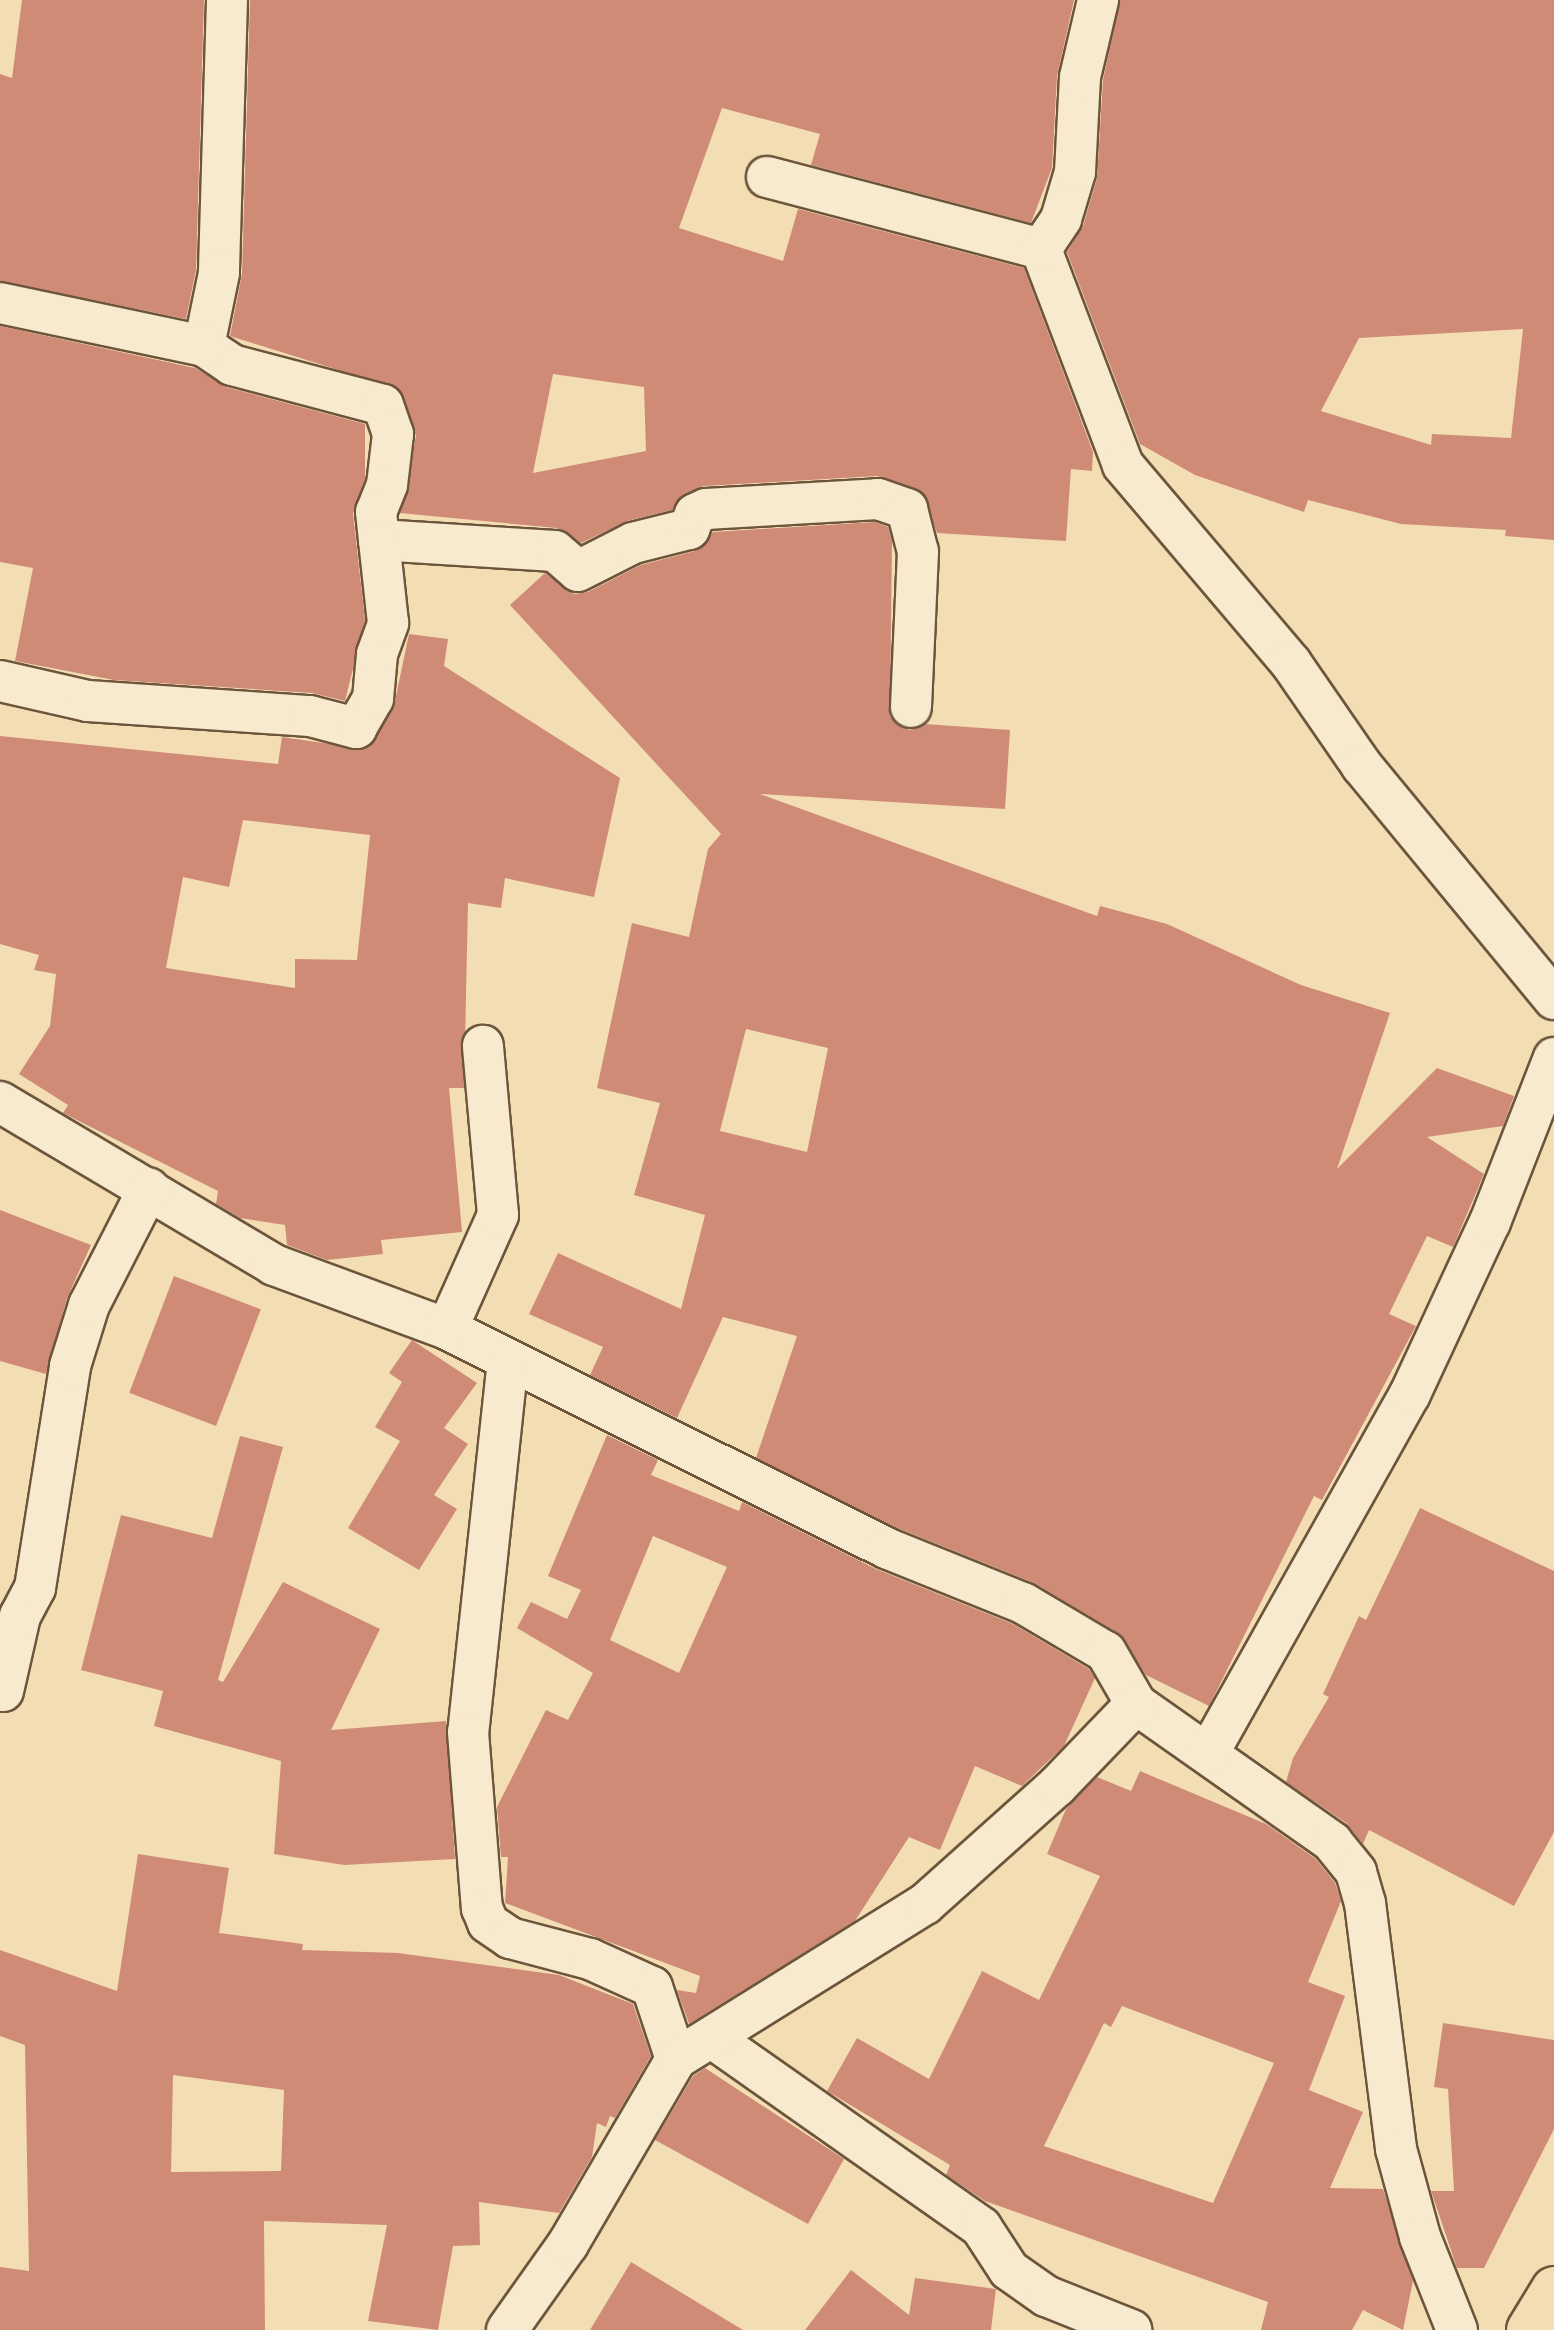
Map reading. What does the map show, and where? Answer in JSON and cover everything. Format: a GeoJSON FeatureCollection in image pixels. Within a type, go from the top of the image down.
{"type":"FeatureCollection","features":[{"type":"Feature","properties":{"kind":"highway"},"geometry":{"type":"LineString","coordinates":[[1529,2330],[1554,2289]]}},
{"type":"Feature","properties":{"kind":"street"},"geometry":{"type":"LineString","coordinates":[[204,346],[219,273],[227,0]]}},
{"type":"Feature","properties":{"kind":"street"},"geometry":{"type":"LineString","coordinates":[[1041,249],[1061,219],[1075,172],[1078,89],[1098,0]]}},
{"type":"Feature","properties":{"kind":"street"},"geometry":{"type":"LineString","coordinates":[[767,177],[1041,249]]}},
{"type":"Feature","properties":{"kind":"street"},"geometry":{"type":"LineString","coordinates":[[1041,249],[1123,465],[1291,663],[1362,766],[1554,999]]}},
{"type":"Feature","properties":{"kind":"street"},"geometry":{"type":"LineString","coordinates":[[0,303],[204,346],[232,365],[383,405],[393,434],[387,485],[376,512],[388,623],[377,654],[373,699],[356,728],[310,716],[88,701],[0,681]]}},
{"type":"Feature","properties":{"kind":"street"},"geometry":{"type":"LineString","coordinates":[[379,540],[555,551],[578,571],[633,543],[689,529],[695,514],[706,509],[878,499],[907,509],[918,552],[911,707]]}},
{"type":"Feature","properties":{"kind":"street"},"geometry":{"type":"LineString","coordinates":[[447,1329],[498,1215],[483,1046]]}},
{"type":"Feature","properties":{"kind":"street"},"geometry":{"type":"LineString","coordinates":[[1209,1752],[1410,1394],[1490,1222],[1554,1058]]}},
{"type":"Feature","properties":{"kind":"street"},"geometry":{"type":"LineString","coordinates":[[0,1102],[25,1123],[149,1188],[274,1265],[447,1329],[886,1548],[1023,1603],[1106,1652],[1136,1704],[1209,1752],[1332,1842],[1356,1872],[1396,2149],[1420,2237],[1457,2330]]}},
{"type":"Feature","properties":{"kind":"street"},"geometry":{"type":"LineString","coordinates":[[3,1691],[20,1616],[35,1588],[70,1366],[89,1305],[149,1188]]}},
{"type":"Feature","properties":{"kind":"street"},"geometry":{"type":"LineString","coordinates":[[508,1360],[468,1732],[482,1908],[488,1923],[510,1938],[590,1959],[652,1987],[676,2059]]}},
{"type":"Feature","properties":{"kind":"street"},"geometry":{"type":"LineString","coordinates":[[507,2330],[568,2244],[676,2059],[925,1904],[1057,1786],[1136,1704]]}},
{"type":"Feature","properties":{"kind":"street"},"geometry":{"type":"LineString","coordinates":[[712,2038],[981,2227],[1009,2270],[1046,2296],[1131,2330]]}},
{"type":"Feature","properties":{"kind":"building"},"geometry":{"type":"Polygon","coordinates":[[[22,0],[204,0],[196,270],[186,319],[0,281],[0,74],[12,78],[22,0]]]}},
{"type":"Feature","properties":{"kind":"building"},"geometry":{"type":"Polygon","coordinates":[[[250,0],[1074,0],[1057,76],[1052,168],[1031,223],[811,165],[820,134],[722,108],[679,228],[783,261],[798,209],[1024,268],[1093,452],[1092,471],[1071,469],[1066,541],[937,533],[923,493],[877,476],[704,486],[685,494],[672,510],[627,521],[581,543],[556,528],[400,513],[416,436],[399,389],[230,336],[242,274],[250,0]],[[553,374],[533,473],[646,451],[644,387],[553,374]]]}},
{"type":"Feature","properties":{"kind":"building"},"geometry":{"type":"Polygon","coordinates":[[[1120,0],[1554,0],[1554,540],[1505,536],[1506,530],[1401,524],[1308,500],[1304,512],[1195,475],[1140,444],[1067,252],[1083,226],[1097,178],[1103,80],[1120,0]],[[1523,329],[1359,338],[1321,411],[1431,445],[1432,434],[1511,438],[1523,329]]]}},
{"type":"Feature","properties":{"kind":"building"},"geometry":{"type":"Polygon","coordinates":[[[0,326],[195,368],[226,387],[365,424],[365,479],[353,514],[365,620],[345,701],[312,693],[114,680],[15,661],[33,568],[0,562],[0,326]]]}},
{"type":"Feature","properties":{"kind":"building"},"geometry":{"type":"Polygon","coordinates":[[[875,522],[888,527],[892,541],[890,717],[909,730],[925,724],[1010,730],[1005,809],[760,794],[1097,916],[1100,906],[1167,924],[1301,985],[1390,1013],[1337,1169],[1437,1068],[1514,1096],[1503,1126],[1427,1137],[1484,1174],[1453,1247],[1427,1236],[1389,1314],[1416,1326],[1322,1500],[1314,1496],[1209,1706],[1146,1675],[1118,1633],[1034,1583],[895,1527],[756,1458],[797,1336],[723,1317],[677,1418],[590,1375],[603,1347],[529,1314],[558,1253],[681,1309],[705,1215],[634,1195],[660,1103],[597,1088],[632,923],[689,937],[708,849],[721,834],[510,605],[545,573],[574,594],[588,592],[641,565],[695,551],[713,532],[875,522]],[[746,1029],[720,1131],[807,1152],[828,1048],[746,1029]]]}},
{"type":"Feature","properties":{"kind":"building"},"geometry":{"type":"Polygon","coordinates":[[[409,634],[448,639],[444,666],[620,778],[594,897],[505,878],[501,908],[468,903],[464,1088],[449,1088],[462,1232],[381,1240],[383,1254],[327,1260],[287,1245],[285,1225],[240,1218],[216,1204],[218,1191],[63,1113],[68,1105],[19,1074],[50,1026],[56,974],[34,970],[39,955],[0,944],[0,736],[278,764],[282,737],[364,749],[393,710],[409,634]],[[243,820],[229,887],[183,877],[166,968],[295,988],[295,959],[357,960],[370,835],[243,820]]]}},
{"type":"Feature","properties":{"kind":"building"},"geometry":{"type":"Polygon","coordinates":[[[0,1210],[91,1245],[67,1298],[46,1374],[0,1361],[0,1210]]]}},
{"type":"Feature","properties":{"kind":"building"},"geometry":{"type":"Polygon","coordinates":[[[174,1276],[261,1309],[216,1426],[129,1393],[174,1276]]]}},
{"type":"Feature","properties":{"kind":"building"},"geometry":{"type":"Polygon","coordinates":[[[412,1340],[477,1383],[444,1428],[468,1444],[434,1495],[457,1509],[419,1570],[348,1528],[400,1441],[375,1427],[402,1382],[389,1373],[412,1340]]]}},
{"type":"Feature","properties":{"kind":"building"},"geometry":{"type":"Polygon","coordinates":[[[607,1435],[658,1460],[651,1475],[739,1511],[742,1502],[876,1569],[1013,1624],[1089,1669],[1095,1678],[1064,1746],[1022,1786],[975,1766],[940,1850],[909,1837],[855,1921],[689,2024],[677,1990],[696,1993],[700,1976],[505,1903],[508,1857],[501,1857],[497,1807],[546,1710],[568,1720],[593,1673],[517,1628],[531,1602],[567,1619],[581,1590],[548,1576],[607,1435]],[[653,1536],[610,1640],[679,1673],[727,1567],[653,1536]]]}},
{"type":"Feature","properties":{"kind":"building"},"geometry":{"type":"Polygon","coordinates":[[[240,1436],[283,1447],[218,1680],[223,1682],[283,1582],[380,1629],[331,1730],[446,1721],[455,1859],[344,1865],[274,1854],[281,1761],[154,1726],[163,1691],[81,1670],[121,1515],[212,1538],[240,1436]]]}},
{"type":"Feature","properties":{"kind":"building"},"geometry":{"type":"Polygon","coordinates":[[[1420,1508],[1554,1571],[1554,1832],[1514,1906],[1369,1830],[1363,1844],[1346,1823],[1286,1782],[1293,1758],[1329,1697],[1323,1694],[1359,1616],[1366,1620],[1420,1508]]]}},
{"type":"Feature","properties":{"kind":"building"},"geometry":{"type":"Polygon","coordinates":[[[1140,1771],[1266,1824],[1316,1859],[1335,1883],[1341,1901],[1308,1982],[1345,1996],[1309,2090],[1363,2112],[1330,2188],[1383,2189],[1413,2281],[1403,2330],[1363,2310],[1352,2330],[1261,2330],[1268,2302],[985,2201],[946,2175],[950,2165],[827,2091],[857,2038],[929,2079],[982,1971],[1039,2000],[1100,1876],[1047,1854],[1066,1809],[1097,1777],[1131,1791],[1140,1771]],[[1122,2006],[1111,2027],[1104,2023],[1044,2146],[1213,2203],[1274,2063],[1122,2006]]]}},
{"type":"Feature","properties":{"kind":"building"},"geometry":{"type":"Polygon","coordinates":[[[138,1854],[229,1868],[219,1933],[303,1944],[302,1950],[398,1953],[559,1975],[633,2004],[651,2056],[615,2118],[610,2116],[606,2127],[597,2123],[592,2157],[559,2213],[479,2202],[480,2245],[453,2246],[438,2330],[368,2321],[387,2225],[264,2221],[265,2330],[0,2330],[0,2267],[29,2271],[25,2045],[0,2036],[0,1950],[117,1991],[138,1854]],[[173,2075],[171,2172],[281,2171],[284,2090],[173,2075]]]}},
{"type":"Feature","properties":{"kind":"building"},"geometry":{"type":"Polygon","coordinates":[[[1443,2023],[1554,2040],[1554,2129],[1484,2268],[1457,2268],[1431,2191],[1454,2191],[1448,2089],[1434,2087],[1443,2023]]]}},
{"type":"Feature","properties":{"kind":"building"},"geometry":{"type":"Polygon","coordinates":[[[705,2068],[844,2159],[808,2224],[655,2140],[693,2076],[705,2068]]]}},
{"type":"Feature","properties":{"kind":"building"},"geometry":{"type":"Polygon","coordinates":[[[631,2262],[743,2330],[590,2330],[631,2262]]]}},
{"type":"Feature","properties":{"kind":"building"},"geometry":{"type":"Polygon","coordinates":[[[851,2270],[909,2315],[915,2278],[996,2289],[991,2330],[805,2330],[851,2270]]]}}]}
